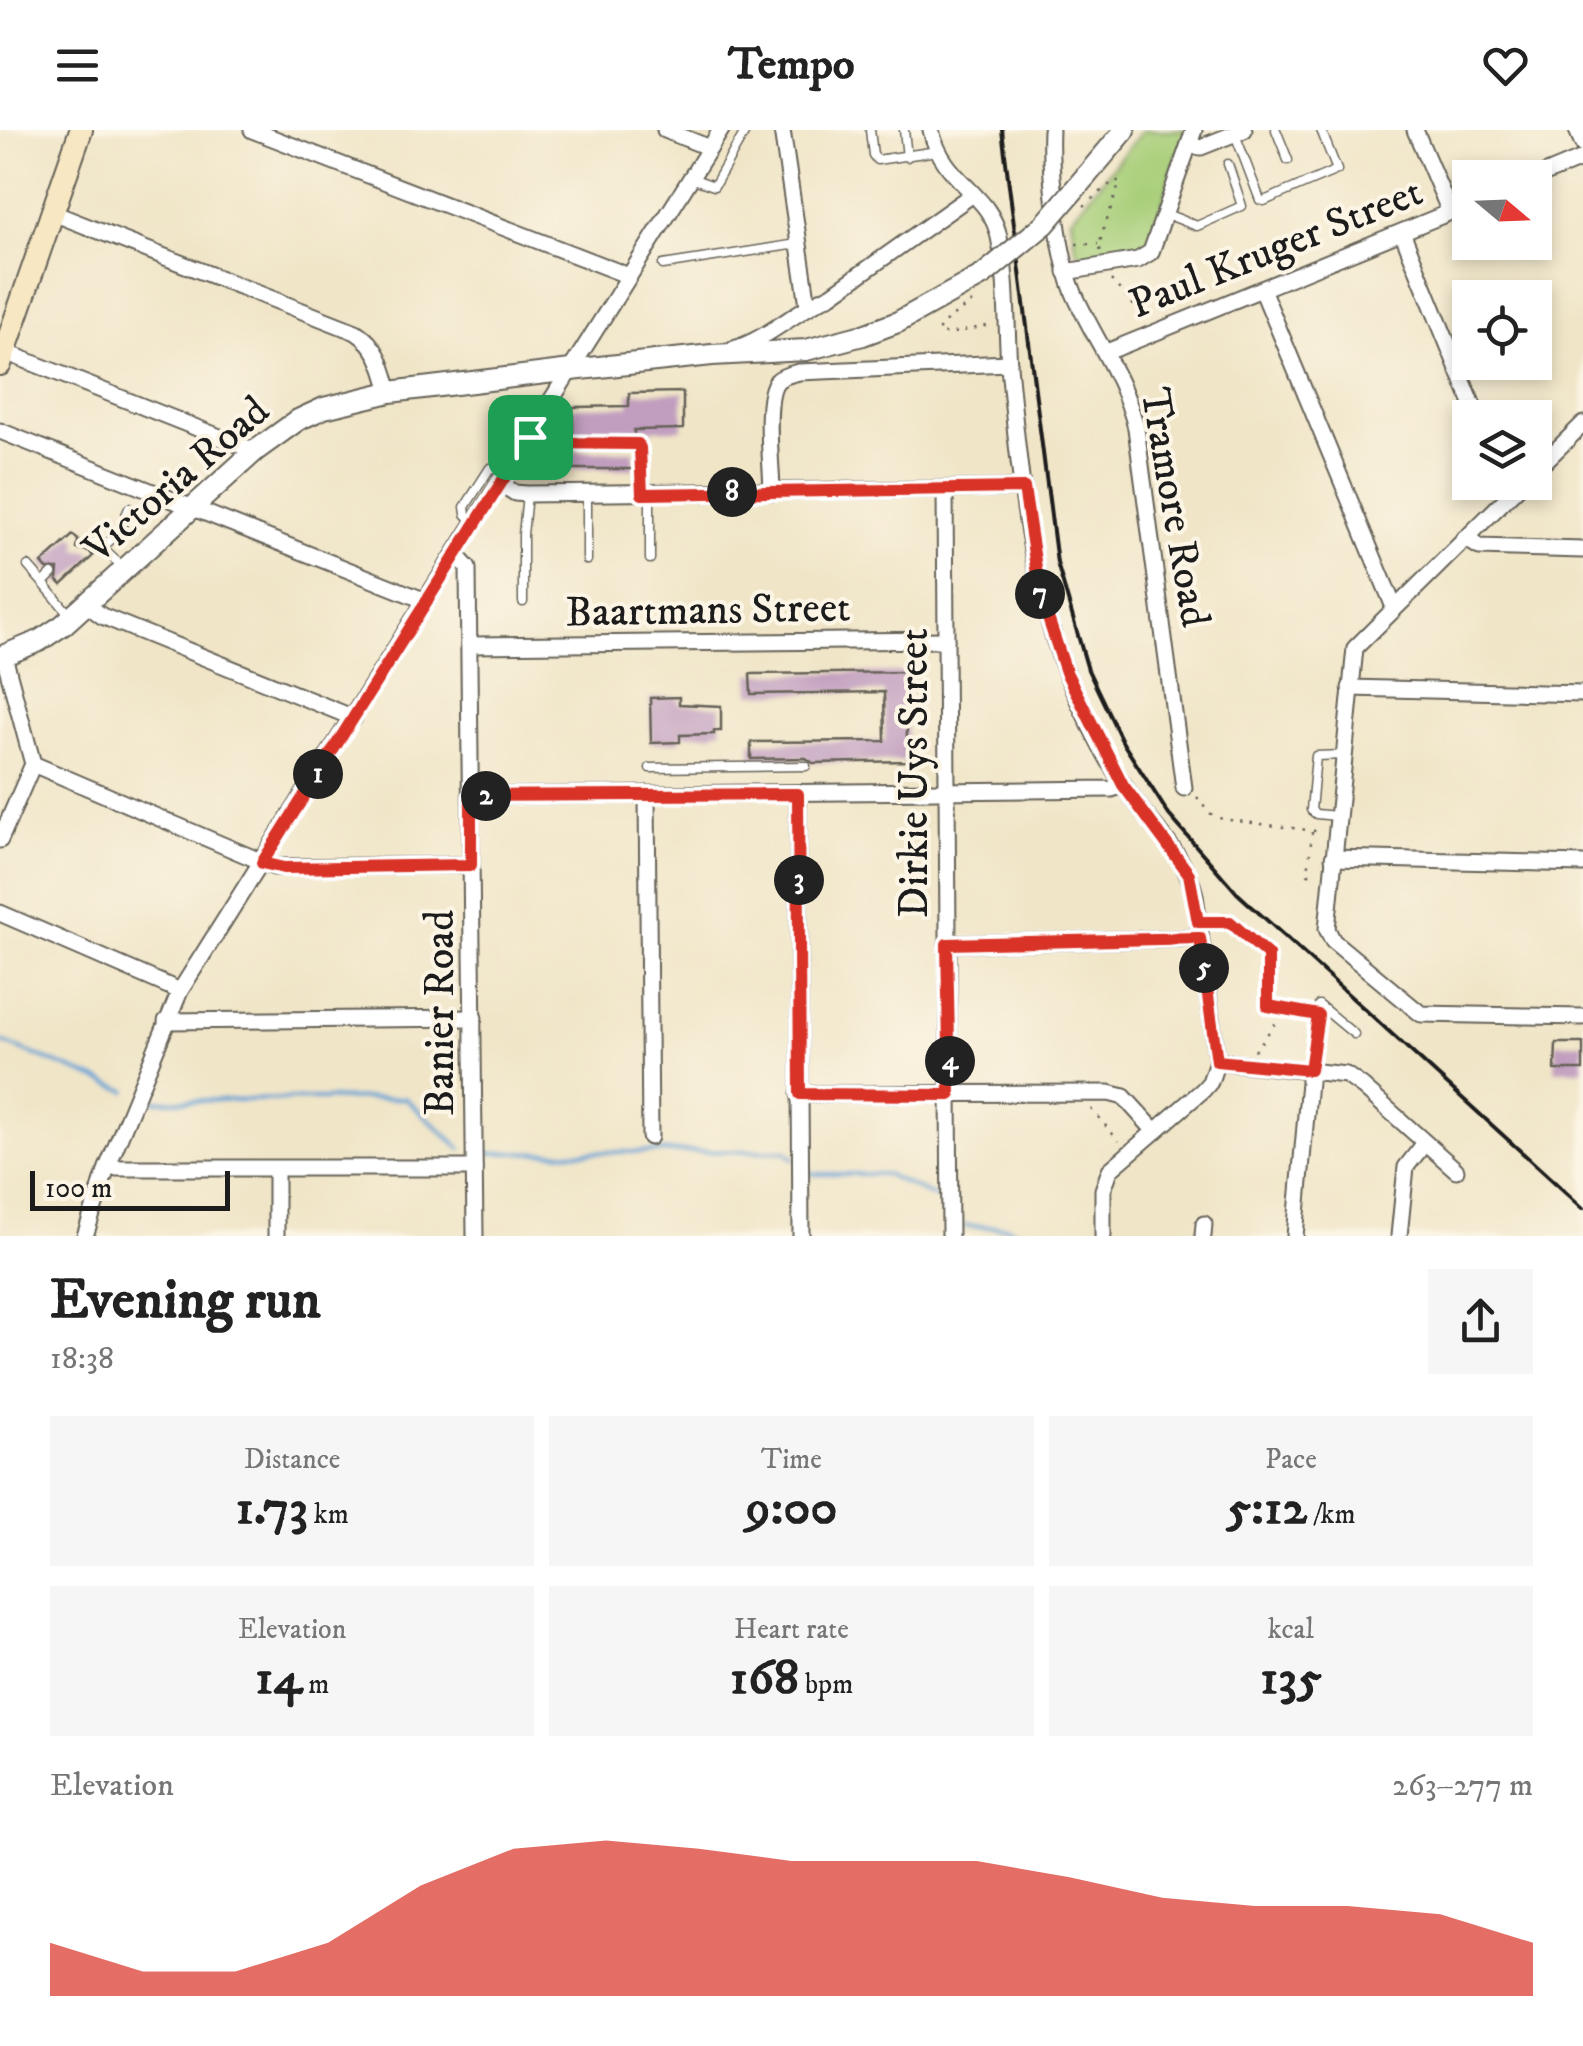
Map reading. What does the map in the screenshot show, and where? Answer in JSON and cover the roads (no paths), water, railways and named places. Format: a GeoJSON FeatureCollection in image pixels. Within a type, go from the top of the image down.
{"type":"FeatureCollection","features":[{"type":"Feature","properties":{"kind":"main road"},"geometry":{"type":"LineString","coordinates":[[2,358],[81,130]]}},
{"type":"Feature","properties":{"kind":"street"},"geometry":{"type":"LineString","coordinates":[[252,130],[629,276]]}},
{"type":"Feature","properties":{"kind":"street"},"geometry":{"type":"LineString","coordinates":[[665,130],[710,148]]}},
{"type":"Feature","properties":{"kind":"street"},"geometry":{"type":"LineString","coordinates":[[84,1236],[107,1168],[180,991],[721,130]]}},
{"type":"Feature","properties":{"kind":"street"},"geometry":{"type":"LineString","coordinates":[[782,130],[808,305]]}},
{"type":"Feature","properties":{"kind":"street"},"geometry":{"type":"LineString","coordinates":[[931,130],[937,151],[950,172],[992,218],[999,237],[1024,488],[1036,575],[1051,631],[1080,703],[1123,785],[1189,874],[1199,930],[1217,1061],[1203,1090],[1116,1164],[1105,1179],[1103,1236]]}},
{"type":"Feature","properties":{"kind":"street","name":"Tramore Road"},"geometry":{"type":"LineString","coordinates":[[1051,130],[1052,173],[1066,272],[1126,394],[1136,428],[1189,790]]}},
{"type":"Feature","properties":{"kind":"street","name":"Victoria Road"},"geometry":{"type":"LineString","coordinates":[[2,657],[38,642],[79,611],[255,451],[298,420],[324,408],[390,392],[712,355],[794,352],[864,335],[922,311],[983,275],[1045,224],[1126,130]]}},
{"type":"Feature","properties":{"kind":"street"},"geometry":{"type":"LineString","coordinates":[[1415,130],[1450,212]]}},
{"type":"Feature","properties":{"kind":"street"},"geometry":{"type":"LineString","coordinates":[[1577,130],[1583,144]]}},
{"type":"Feature","properties":{"kind":"street"},"geometry":{"type":"LineString","coordinates":[[1066,272],[1143,258],[1156,244],[1192,137],[1201,147],[1239,132]]}},
{"type":"Feature","properties":{"kind":"street"},"geometry":{"type":"LineString","coordinates":[[1552,171],[1583,158]]}},
{"type":"Feature","properties":{"kind":"street","name":"Victoria Road"},"geometry":{"type":"LineString","coordinates":[[712,355],[754,342],[808,305],[831,295],[973,194]]}},
{"type":"Feature","properties":{"kind":"street","name":"Paul Kruger Street"},"geometry":{"type":"LineString","coordinates":[[1107,352],[1450,212]]}},
{"type":"Feature","properties":{"kind":"street"},"geometry":{"type":"LineString","coordinates":[[53,213],[356,332],[379,356],[390,392]]}},
{"type":"Feature","properties":{"kind":"street"},"geometry":{"type":"LineString","coordinates":[[1402,232],[1471,400]]}},
{"type":"Feature","properties":{"kind":"street"},"geometry":{"type":"LineString","coordinates":[[1262,289],[1394,608]]}},
{"type":"Feature","properties":{"kind":"street"},"geometry":{"type":"LineString","coordinates":[[2,358],[255,451]]}},
{"type":"Feature","properties":{"kind":"street"},"geometry":{"type":"LineString","coordinates":[[772,492],[770,406],[778,380],[800,372],[1009,363]]}},
{"type":"Feature","properties":{"kind":"street"},"geometry":{"type":"LineString","coordinates":[[1552,454],[1583,424]]}},
{"type":"Feature","properties":{"kind":"street"},"geometry":{"type":"LineString","coordinates":[[0,431],[426,601]]}},
{"type":"Feature","properties":{"kind":"street"},"geometry":{"type":"LineString","coordinates":[[505,477],[515,493],[527,494],[1024,488]]}},
{"type":"Feature","properties":{"kind":"street","name":"Dirkie Uys Street"},"geometry":{"type":"LineString","coordinates":[[944,490],[950,1232]]}},
{"type":"Feature","properties":{"kind":"street"},"geometry":{"type":"LineString","coordinates":[[1500,500],[1355,648],[1326,924],[1328,935],[1420,1014],[1583,1018]]}},
{"type":"Feature","properties":{"kind":"street"},"geometry":{"type":"LineString","coordinates":[[1465,538],[1479,547],[1583,550]]}},
{"type":"Feature","properties":{"kind":"street","name":"Banier Road"},"geometry":{"type":"LineString","coordinates":[[456,554],[468,568],[474,1236]]}},
{"type":"Feature","properties":{"kind":"street"},"geometry":{"type":"LineString","coordinates":[[79,611],[102,616],[354,718]]}},
{"type":"Feature","properties":{"kind":"street","name":"Baartmans Street"},"geometry":{"type":"LineString","coordinates":[[469,645],[946,640]]}},
{"type":"Feature","properties":{"kind":"street"},"geometry":{"type":"LineString","coordinates":[[0,840],[4,819],[32,764],[2,657]]}},
{"type":"Feature","properties":{"kind":"street"},"geometry":{"type":"LineString","coordinates":[[1350,688],[1583,694]]}},
{"type":"Feature","properties":{"kind":"street"},"geometry":{"type":"LineString","coordinates":[[32,764],[262,863],[284,868],[471,865]]}},
{"type":"Feature","properties":{"kind":"street"},"geometry":{"type":"LineString","coordinates":[[471,796],[798,794],[1123,785]]}},
{"type":"Feature","properties":{"kind":"street"},"geometry":{"type":"LineString","coordinates":[[647,794],[650,1136]]}},
{"type":"Feature","properties":{"kind":"street"},"geometry":{"type":"LineString","coordinates":[[798,794],[801,1236]]}},
{"type":"Feature","properties":{"kind":"street"},"geometry":{"type":"LineString","coordinates":[[1333,858],[1583,864]]}},
{"type":"Feature","properties":{"kind":"street"},"geometry":{"type":"LineString","coordinates":[[0,912],[180,991]]}},
{"type":"Feature","properties":{"kind":"street"},"geometry":{"type":"LineString","coordinates":[[947,944],[1199,930]]}},
{"type":"Feature","properties":{"kind":"street"},"geometry":{"type":"LineString","coordinates":[[166,1021],[474,1018]]}},
{"type":"Feature","properties":{"kind":"street"},"geometry":{"type":"LineString","coordinates":[[1217,1061],[1336,1072],[1356,1080],[1456,1170]]}},
{"type":"Feature","properties":{"kind":"street"},"geometry":{"type":"LineString","coordinates":[[1295,1236],[1310,1070]]}},
{"type":"Feature","properties":{"kind":"street"},"geometry":{"type":"LineString","coordinates":[[800,1094],[1109,1093],[1124,1097],[1154,1130]]}},
{"type":"Feature","properties":{"kind":"street"},"geometry":{"type":"LineString","coordinates":[[1399,1236],[1404,1173],[1424,1144]]}},
{"type":"Feature","properties":{"kind":"street"},"geometry":{"type":"LineString","coordinates":[[107,1168],[276,1168],[473,1158]]}},
{"type":"Feature","properties":{"kind":"street"},"geometry":{"type":"LineString","coordinates":[[276,1168],[276,1236]]}},
{"type":"Feature","properties":{"kind":"lane"},"geometry":{"type":"LineString","coordinates":[[691,178],[714,186],[746,130]]}},
{"type":"Feature","properties":{"kind":"lane"},"geometry":{"type":"LineString","coordinates":[[870,130],[875,159],[937,151]]}},
{"type":"Feature","properties":{"kind":"lane"},"geometry":{"type":"LineString","coordinates":[[904,130],[907,157]]}},
{"type":"Feature","properties":{"kind":"lane"},"geometry":{"type":"LineString","coordinates":[[1276,130],[1288,160]]}},
{"type":"Feature","properties":{"kind":"lane"},"geometry":{"type":"LineString","coordinates":[[1239,132],[1260,200],[1264,201],[1337,170],[1321,130]]}},
{"type":"Feature","properties":{"kind":"lane"},"geometry":{"type":"LineString","coordinates":[[1166,214],[1197,226],[1242,206],[1228,164]]}},
{"type":"Feature","properties":{"kind":"lane"},"geometry":{"type":"LineString","coordinates":[[663,265],[797,244]]}},
{"type":"Feature","properties":{"kind":"lane"},"geometry":{"type":"LineString","coordinates":[[530,437],[544,443],[638,444],[650,559]]}},
{"type":"Feature","properties":{"kind":"lane"},"geometry":{"type":"LineString","coordinates":[[587,493],[587,560]]}},
{"type":"Feature","properties":{"kind":"lane"},"geometry":{"type":"LineString","coordinates":[[523,602],[522,535],[527,494]]}},
{"type":"Feature","properties":{"kind":"lane"},"geometry":{"type":"LineString","coordinates":[[102,548],[119,532],[129,508]]}},
{"type":"Feature","properties":{"kind":"lane"},"geometry":{"type":"LineString","coordinates":[[83,546],[91,542],[102,548],[125,569]]}},
{"type":"Feature","properties":{"kind":"lane"},"geometry":{"type":"LineString","coordinates":[[28,566],[79,611]]}},
{"type":"Feature","properties":{"kind":"lane"},"geometry":{"type":"LineString","coordinates":[[43,583],[52,574]]}},
{"type":"Feature","properties":{"kind":"lane"},"geometry":{"type":"LineString","coordinates":[[1337,816],[1311,810],[1316,756],[1343,755]]}},
{"type":"Feature","properties":{"kind":"lane"},"geometry":{"type":"LineString","coordinates":[[650,768],[806,766]]}},
{"type":"Feature","properties":{"kind":"lane"},"geometry":{"type":"LineString","coordinates":[[671,768],[672,794]]}},
{"type":"Feature","properties":{"kind":"lane"},"geometry":{"type":"LineString","coordinates":[[1199,930],[1230,922],[1268,955],[1268,1006],[1318,1015]]}},
{"type":"Feature","properties":{"kind":"lane"},"geometry":{"type":"LineString","coordinates":[[1310,1070],[1320,1004],[1354,1034]]}},
{"type":"Feature","properties":{"kind":"waterway"},"geometry":{"type":"LineString","coordinates":[[0,1041],[127,1091]]}},
{"type":"Feature","properties":{"kind":"waterway"},"geometry":{"type":"LineString","coordinates":[[153,1101],[405,1098],[461,1149]]}},
{"type":"Feature","properties":{"kind":"waterway"},"geometry":{"type":"LineString","coordinates":[[488,1153],[785,1151],[794,1159]]}},
{"type":"Feature","properties":{"kind":"waterway"},"geometry":{"type":"LineString","coordinates":[[805,1168],[813,1174],[885,1174],[938,1198]]}},
{"type":"Feature","properties":{"kind":"waterway"},"geometry":{"type":"LineString","coordinates":[[965,1226],[1007,1227],[1026,1236]]}},
{"type":"Feature","properties":{"kind":"railway"},"geometry":{"type":"LineString","coordinates":[[1002,130],[1057,563],[1088,670],[1123,743],[1169,815],[1237,893],[1583,1208]]}}]}
